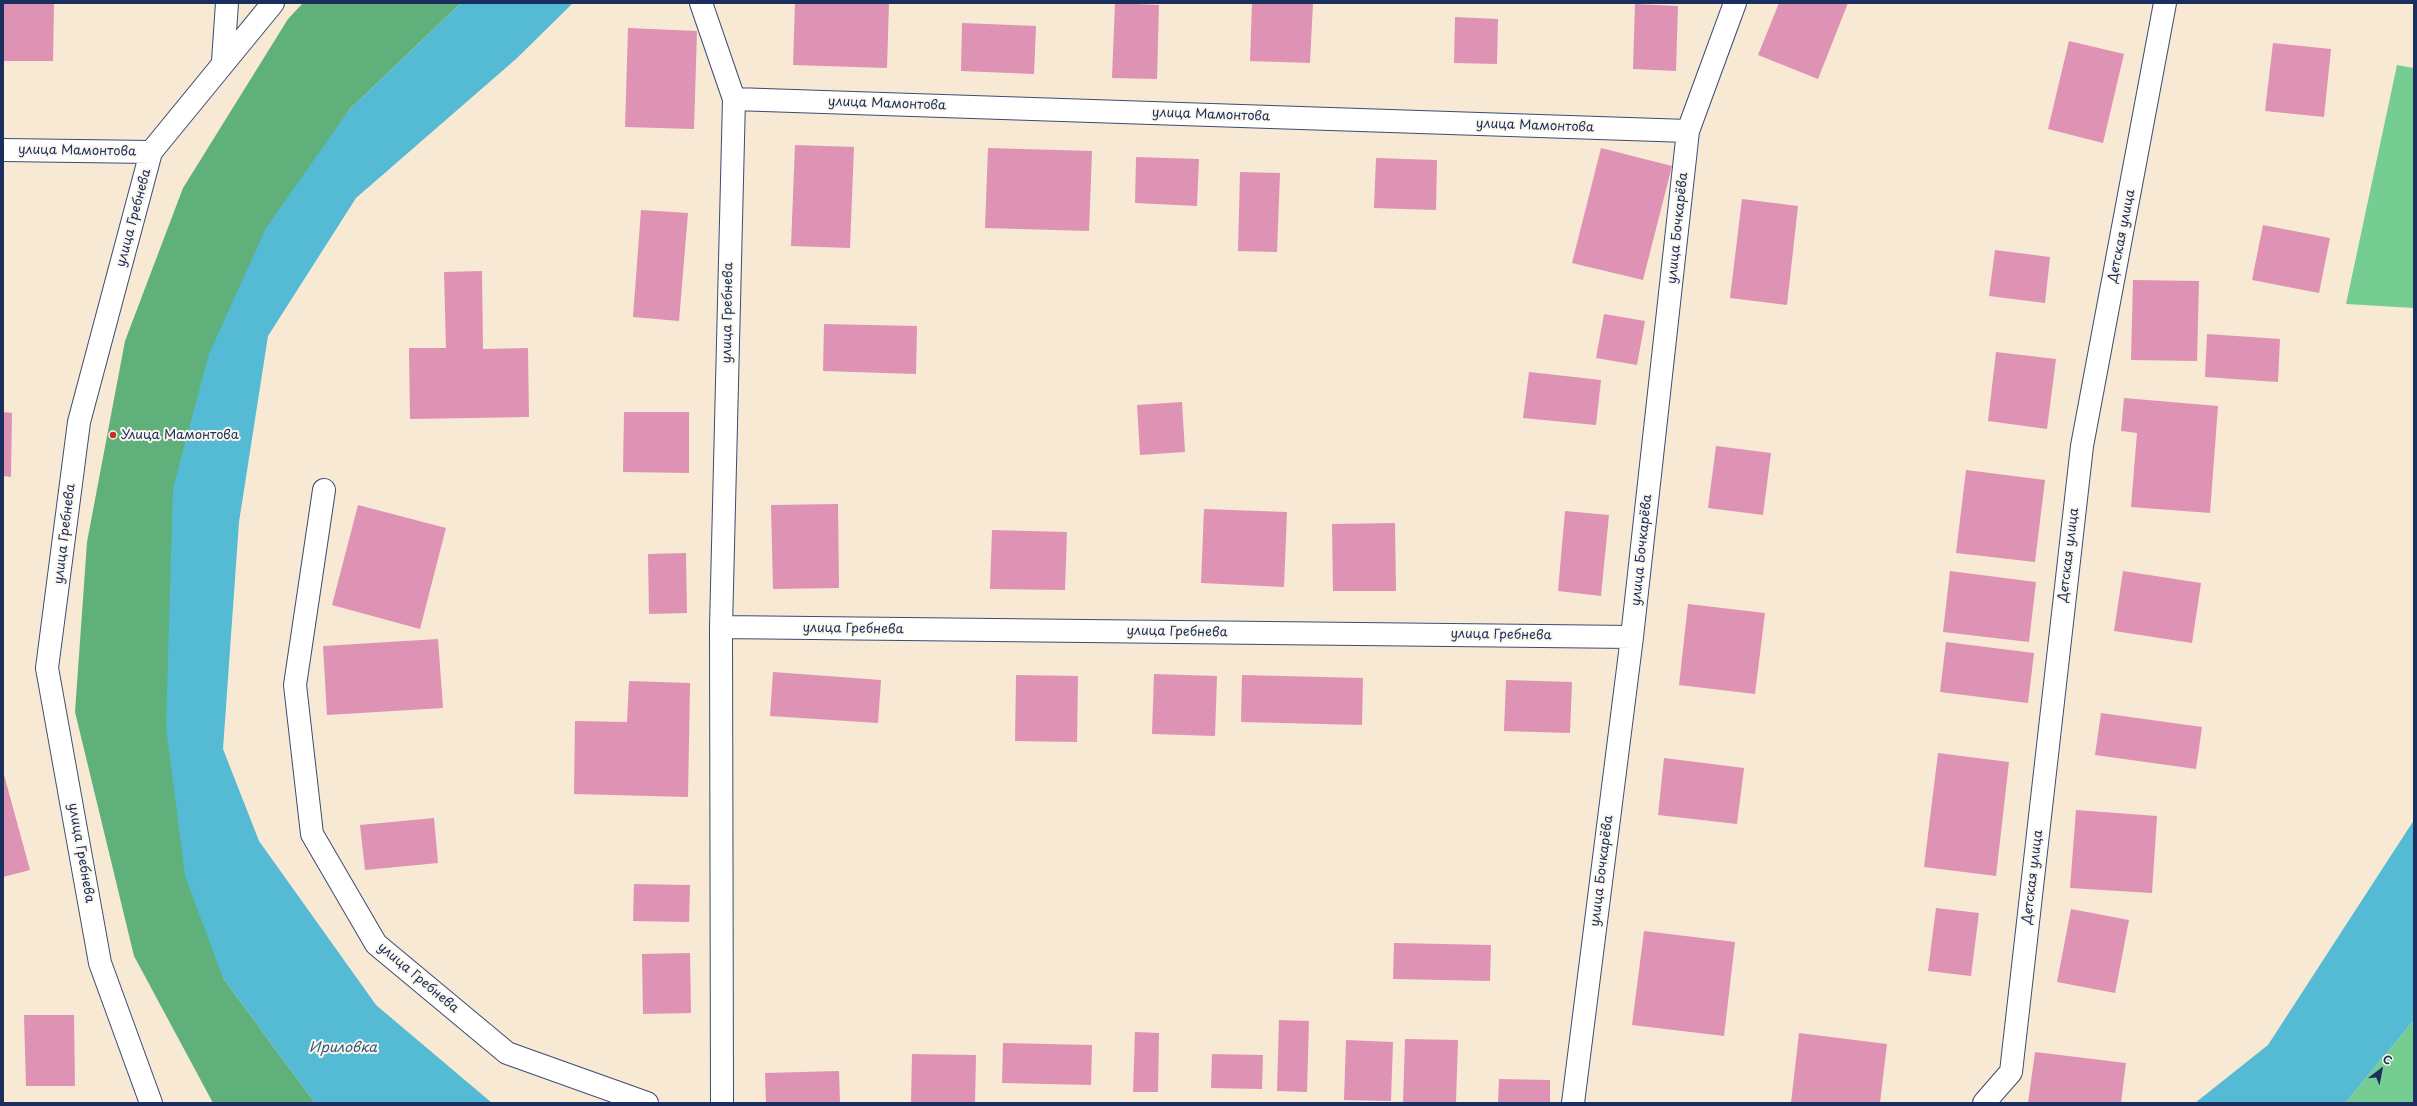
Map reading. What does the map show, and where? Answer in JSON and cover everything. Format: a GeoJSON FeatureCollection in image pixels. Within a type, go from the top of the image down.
{"type":"FeatureCollection","features":[{"type":"Feature","properties":{"kind":"street"},"geometry":{"type":"LineString","coordinates":[[223,61],[227,3]]}},
{"type":"Feature","properties":{"kind":"street","name":"улица Гребнева"},"geometry":{"type":"LineString","coordinates":[[151,1103],[100,963],[47,668],[79,422],[151,152],[223,61],[273,3]]}},
{"type":"Feature","properties":{"kind":"street","name":"улица Гребнева"},"geometry":{"type":"LineString","coordinates":[[701,3],[734,99],[721,627],[722,1103]]}},
{"type":"Feature","properties":{"kind":"street","name":"улица Бочкарёва"},"geometry":{"type":"LineString","coordinates":[[1572,1103],[1632,637],[1688,131],[1735,3]]}},
{"type":"Feature","properties":{"kind":"street","name":"Детская улица"},"geometry":{"type":"LineString","coordinates":[[1984,1103],[2010,1072],[2082,446],[2165,3]]}},
{"type":"Feature","properties":{"kind":"street","name":"улица Мамонтова"},"geometry":{"type":"LineString","coordinates":[[734,99],[1688,131]]}},
{"type":"Feature","properties":{"kind":"street","name":"улица Мамонтова"},"geometry":{"type":"LineString","coordinates":[[3,150],[151,152]]}},
{"type":"Feature","properties":{"kind":"street","name":"улица Гребнева"},"geometry":{"type":"LineString","coordinates":[[324,490],[295,685],[312,834],[376,944],[507,1053],[647,1103]]}},
{"type":"Feature","properties":{"kind":"street","name":"улица Гребнева"},"geometry":{"type":"LineString","coordinates":[[721,627],[1632,637]]}},
{"type":"Feature","properties":{"kind":"green space"},"geometry":{"type":"Polygon","coordinates":[[[303,3],[461,3],[349,110],[209,354],[223,978],[315,1103],[213,1103],[134,956],[75,712],[87,542],[125,341],[183,188],[288,19],[303,3]]]}},
{"type":"Feature","properties":{"kind":"green space"},"geometry":{"type":"Polygon","coordinates":[[[2397,65],[2414,68],[2414,308],[2346,304],[2397,65]]]}},
{"type":"Feature","properties":{"kind":"green space"},"geometry":{"type":"Polygon","coordinates":[[[2414,1020],[2414,1103],[2345,1103],[2414,1020]]]}},
{"type":"Feature","properties":{"kind":"water","name":"Ириловка"},"geometry":{"type":"Polygon","coordinates":[[[461,3],[573,3],[516,59],[356,198],[268,336],[239,522],[223,749],[259,841],[376,1005],[492,1103],[315,1103],[223,978],[185,876],[166,727],[173,488],[209,354],[266,228],[349,110],[461,3]]]}},
{"type":"Feature","properties":{"kind":"water"},"geometry":{"type":"Polygon","coordinates":[[[2414,820],[2414,1020],[2345,1103],[2195,1103],[2268,1045],[2414,820]]]}},
{"type":"Feature","properties":{"kind":"building"},"geometry":{"type":"Polygon","coordinates":[[[3,3],[54,3],[53,61],[3,61],[3,3]]]}},
{"type":"Feature","properties":{"kind":"building"},"geometry":{"type":"Polygon","coordinates":[[[795,3],[889,3],[887,68],[793,65],[795,3]]]}},
{"type":"Feature","properties":{"kind":"building"},"geometry":{"type":"Polygon","coordinates":[[[1115,3],[1159,5],[1157,79],[1112,78],[1115,3]]]}},
{"type":"Feature","properties":{"kind":"building"},"geometry":{"type":"Polygon","coordinates":[[[1252,3],[1313,3],[1310,63],[1250,61],[1252,3]]]}},
{"type":"Feature","properties":{"kind":"building"},"geometry":{"type":"Polygon","coordinates":[[[1779,3],[1848,3],[1818,79],[1758,55],[1779,3]]]}},
{"type":"Feature","properties":{"kind":"building"},"geometry":{"type":"Polygon","coordinates":[[[1635,4],[1678,6],[1676,71],[1633,69],[1635,4]]]}},
{"type":"Feature","properties":{"kind":"building"},"geometry":{"type":"Polygon","coordinates":[[[1455,17],[1498,19],[1497,64],[1454,63],[1455,17]]]}},
{"type":"Feature","properties":{"kind":"building"},"geometry":{"type":"Polygon","coordinates":[[[962,23],[1036,26],[1034,74],[961,71],[962,23]]]}},
{"type":"Feature","properties":{"kind":"building"},"geometry":{"type":"Polygon","coordinates":[[[628,28],[697,31],[694,129],[625,127],[628,28]]]}},
{"type":"Feature","properties":{"kind":"building"},"geometry":{"type":"Polygon","coordinates":[[[2069,41],[2124,54],[2103,143],[2048,129],[2069,41]]]}},
{"type":"Feature","properties":{"kind":"building"},"geometry":{"type":"Polygon","coordinates":[[[2273,43],[2331,49],[2324,117],[2265,111],[2273,43]]]}},
{"type":"Feature","properties":{"kind":"building"},"geometry":{"type":"Polygon","coordinates":[[[795,145],[854,147],[850,248],[791,246],[795,145]]]}},
{"type":"Feature","properties":{"kind":"building"},"geometry":{"type":"Polygon","coordinates":[[[988,148],[1092,151],[1089,231],[985,228],[988,148]]]}},
{"type":"Feature","properties":{"kind":"building"},"geometry":{"type":"Polygon","coordinates":[[[1601,148],[1672,166],[1643,280],[1572,263],[1601,148]]]}},
{"type":"Feature","properties":{"kind":"building"},"geometry":{"type":"Polygon","coordinates":[[[1136,157],[1199,159],[1197,206],[1135,203],[1136,157]]]}},
{"type":"Feature","properties":{"kind":"building"},"geometry":{"type":"Polygon","coordinates":[[[1376,158],[1437,160],[1436,210],[1374,208],[1376,158]]]}},
{"type":"Feature","properties":{"kind":"building"},"geometry":{"type":"Polygon","coordinates":[[[1240,172],[1280,173],[1277,252],[1238,251],[1240,172]]]}},
{"type":"Feature","properties":{"kind":"building"},"geometry":{"type":"Polygon","coordinates":[[[1742,199],[1798,206],[1787,305],[1730,298],[1742,199]]]}},
{"type":"Feature","properties":{"kind":"building"},"geometry":{"type":"Polygon","coordinates":[[[641,210],[688,213],[679,321],[633,317],[641,210]]]}},
{"type":"Feature","properties":{"kind":"building"},"geometry":{"type":"Polygon","coordinates":[[[2263,225],[2330,238],[2319,293],[2252,280],[2263,225]]]}},
{"type":"Feature","properties":{"kind":"building"},"geometry":{"type":"Polygon","coordinates":[[[1995,250],[2050,257],[2045,303],[1989,296],[1995,250]]]}},
{"type":"Feature","properties":{"kind":"building"},"geometry":{"type":"Polygon","coordinates":[[[482,271],[483,349],[528,348],[529,417],[410,419],[409,348],[446,348],[444,272],[482,271]]]}},
{"type":"Feature","properties":{"kind":"building"},"geometry":{"type":"Polygon","coordinates":[[[2133,280],[2199,281],[2197,361],[2131,360],[2133,280]]]}},
{"type":"Feature","properties":{"kind":"building"},"geometry":{"type":"Polygon","coordinates":[[[1604,314],[1645,321],[1637,365],[1596,358],[1604,314]]]}},
{"type":"Feature","properties":{"kind":"building"},"geometry":{"type":"Polygon","coordinates":[[[824,324],[917,326],[916,374],[823,371],[824,324]]]}},
{"type":"Feature","properties":{"kind":"building"},"geometry":{"type":"Polygon","coordinates":[[[2207,334],[2280,339],[2278,382],[2205,377],[2207,334]]]}},
{"type":"Feature","properties":{"kind":"building"},"geometry":{"type":"Polygon","coordinates":[[[1996,352],[2056,359],[2047,429],[1988,421],[1996,352]]]}},
{"type":"Feature","properties":{"kind":"building"},"geometry":{"type":"Polygon","coordinates":[[[1529,372],[1601,380],[1596,425],[1523,418],[1529,372]]]}},
{"type":"Feature","properties":{"kind":"building"},"geometry":{"type":"Polygon","coordinates":[[[2124,398],[2218,406],[2210,513],[2131,507],[2137,433],[2121,431],[2124,398]]]}},
{"type":"Feature","properties":{"kind":"building"},"geometry":{"type":"Polygon","coordinates":[[[1182,402],[1185,452],[1140,455],[1137,405],[1182,402]]]}},
{"type":"Feature","properties":{"kind":"building"},"geometry":{"type":"Polygon","coordinates":[[[3,412],[12,413],[11,477],[3,476],[3,412]]]}},
{"type":"Feature","properties":{"kind":"building"},"geometry":{"type":"Polygon","coordinates":[[[624,412],[689,412],[689,473],[623,472],[624,412]]]}},
{"type":"Feature","properties":{"kind":"building"},"geometry":{"type":"Polygon","coordinates":[[[1716,446],[1771,453],[1763,515],[1708,508],[1716,446]]]}},
{"type":"Feature","properties":{"kind":"building"},"geometry":{"type":"Polygon","coordinates":[[[1966,470],[2045,480],[2035,562],[1956,553],[1966,470]]]}},
{"type":"Feature","properties":{"kind":"building"},"geometry":{"type":"Polygon","coordinates":[[[838,504],[839,588],[773,589],[771,505],[838,504]]]}},
{"type":"Feature","properties":{"kind":"building"},"geometry":{"type":"Polygon","coordinates":[[[358,505],[446,528],[420,629],[332,605],[358,505]]]}},
{"type":"Feature","properties":{"kind":"building"},"geometry":{"type":"Polygon","coordinates":[[[1204,509],[1287,512],[1284,587],[1201,583],[1204,509]]]}},
{"type":"Feature","properties":{"kind":"building"},"geometry":{"type":"Polygon","coordinates":[[[1565,511],[1609,515],[1601,596],[1558,591],[1565,511]]]}},
{"type":"Feature","properties":{"kind":"building"},"geometry":{"type":"Polygon","coordinates":[[[1395,523],[1396,591],[1333,591],[1332,524],[1395,523]]]}},
{"type":"Feature","properties":{"kind":"building"},"geometry":{"type":"Polygon","coordinates":[[[992,530],[1067,532],[1065,590],[990,589],[992,530]]]}},
{"type":"Feature","properties":{"kind":"building"},"geometry":{"type":"Polygon","coordinates":[[[686,553],[687,613],[649,614],[648,554],[686,553]]]}},
{"type":"Feature","properties":{"kind":"building"},"geometry":{"type":"Polygon","coordinates":[[[1950,571],[2036,582],[2029,642],[1943,632],[1950,571]]]}},
{"type":"Feature","properties":{"kind":"building"},"geometry":{"type":"Polygon","coordinates":[[[2123,571],[2201,583],[2192,643],[2114,631],[2123,571]]]}},
{"type":"Feature","properties":{"kind":"building"},"geometry":{"type":"Polygon","coordinates":[[[1688,604],[1765,613],[1755,694],[1679,685],[1688,604]]]}},
{"type":"Feature","properties":{"kind":"building"},"geometry":{"type":"Polygon","coordinates":[[[438,639],[443,708],[327,715],[323,646],[438,639]]]}},
{"type":"Feature","properties":{"kind":"building"},"geometry":{"type":"Polygon","coordinates":[[[1946,642],[2034,653],[2028,703],[1940,692],[1946,642]]]}},
{"type":"Feature","properties":{"kind":"building"},"geometry":{"type":"Polygon","coordinates":[[[773,672],[881,680],[878,723],[770,716],[773,672]]]}},
{"type":"Feature","properties":{"kind":"building"},"geometry":{"type":"Polygon","coordinates":[[[1154,674],[1217,676],[1215,736],[1152,734],[1154,674]]]}},
{"type":"Feature","properties":{"kind":"building"},"geometry":{"type":"Polygon","coordinates":[[[1016,675],[1078,676],[1077,742],[1015,741],[1016,675]]]}},
{"type":"Feature","properties":{"kind":"building"},"geometry":{"type":"Polygon","coordinates":[[[1242,675],[1363,678],[1362,725],[1241,722],[1242,675]]]}},
{"type":"Feature","properties":{"kind":"building"},"geometry":{"type":"Polygon","coordinates":[[[1506,680],[1572,682],[1570,733],[1504,731],[1506,680]]]}},
{"type":"Feature","properties":{"kind":"building"},"geometry":{"type":"Polygon","coordinates":[[[629,681],[690,683],[688,797],[574,794],[575,721],[627,722],[629,681]]]}},
{"type":"Feature","properties":{"kind":"building"},"geometry":{"type":"Polygon","coordinates":[[[2101,713],[2202,727],[2196,769],[2095,755],[2101,713]]]}},
{"type":"Feature","properties":{"kind":"building"},"geometry":{"type":"Polygon","coordinates":[[[1938,753],[2009,762],[1996,876],[1924,867],[1938,753]]]}},
{"type":"Feature","properties":{"kind":"building"},"geometry":{"type":"Polygon","coordinates":[[[1664,758],[1744,768],[1737,824],[1658,815],[1664,758]]]}},
{"type":"Feature","properties":{"kind":"building"},"geometry":{"type":"Polygon","coordinates":[[[3,771],[30,870],[3,877],[3,771]]]}},
{"type":"Feature","properties":{"kind":"building"},"geometry":{"type":"Polygon","coordinates":[[[2076,810],[2157,816],[2152,893],[2070,888],[2076,810]]]}},
{"type":"Feature","properties":{"kind":"building"},"geometry":{"type":"Polygon","coordinates":[[[434,818],[438,863],[365,870],[360,825],[434,818]]]}},
{"type":"Feature","properties":{"kind":"building"},"geometry":{"type":"Polygon","coordinates":[[[634,884],[690,885],[689,922],[633,921],[634,884]]]}},
{"type":"Feature","properties":{"kind":"building"},"geometry":{"type":"Polygon","coordinates":[[[1936,908],[1979,913],[1971,976],[1928,971],[1936,908]]]}},
{"type":"Feature","properties":{"kind":"building"},"geometry":{"type":"Polygon","coordinates":[[[2071,909],[2129,920],[2115,993],[2057,982],[2071,909]]]}},
{"type":"Feature","properties":{"kind":"building"},"geometry":{"type":"Polygon","coordinates":[[[1644,931],[1735,942],[1724,1036],[1632,1025],[1644,931]]]}},
{"type":"Feature","properties":{"kind":"building"},"geometry":{"type":"Polygon","coordinates":[[[1394,943],[1491,945],[1490,981],[1393,979],[1394,943]]]}},
{"type":"Feature","properties":{"kind":"building"},"geometry":{"type":"Polygon","coordinates":[[[690,953],[691,1013],[643,1014],[642,954],[690,953]]]}},
{"type":"Feature","properties":{"kind":"building"},"geometry":{"type":"Polygon","coordinates":[[[24,1015],[74,1015],[75,1086],[26,1086],[24,1015]]]}},
{"type":"Feature","properties":{"kind":"building"},"geometry":{"type":"Polygon","coordinates":[[[1279,1020],[1309,1021],[1307,1092],[1277,1091],[1279,1020]]]}},
{"type":"Feature","properties":{"kind":"building"},"geometry":{"type":"Polygon","coordinates":[[[1135,1032],[1159,1033],[1158,1092],[1133,1092],[1135,1032]]]}},
{"type":"Feature","properties":{"kind":"building"},"geometry":{"type":"Polygon","coordinates":[[[1799,1033],[1887,1044],[1880,1103],[1791,1103],[1799,1033]]]}},
{"type":"Feature","properties":{"kind":"building"},"geometry":{"type":"Polygon","coordinates":[[[1405,1039],[1458,1040],[1456,1103],[1403,1103],[1405,1039]]]}},
{"type":"Feature","properties":{"kind":"building"},"geometry":{"type":"Polygon","coordinates":[[[1346,1040],[1393,1042],[1391,1101],[1344,1100],[1346,1040]]]}},
{"type":"Feature","properties":{"kind":"building"},"geometry":{"type":"Polygon","coordinates":[[[1003,1043],[1092,1045],[1091,1085],[1002,1083],[1003,1043]]]}},
{"type":"Feature","properties":{"kind":"building"},"geometry":{"type":"Polygon","coordinates":[[[2035,1052],[2126,1063],[2121,1103],[2028,1103],[2035,1052]]]}},
{"type":"Feature","properties":{"kind":"building"},"geometry":{"type":"Polygon","coordinates":[[[912,1054],[976,1055],[975,1103],[911,1103],[912,1054]]]}},
{"type":"Feature","properties":{"kind":"building"},"geometry":{"type":"Polygon","coordinates":[[[1212,1054],[1263,1055],[1262,1089],[1211,1088],[1212,1054]]]}},
{"type":"Feature","properties":{"kind":"building"},"geometry":{"type":"Polygon","coordinates":[[[839,1071],[840,1103],[766,1103],[765,1073],[839,1071]]]}},
{"type":"Feature","properties":{"kind":"building"},"geometry":{"type":"Polygon","coordinates":[[[1499,1079],[1550,1080],[1550,1103],[1498,1103],[1499,1079]]]}},
{"type":"Feature","properties":{"kind":"place","name":"Улица Мамонтова"},"geometry":{"type":"Point","coordinates":[113,435]}}]}
